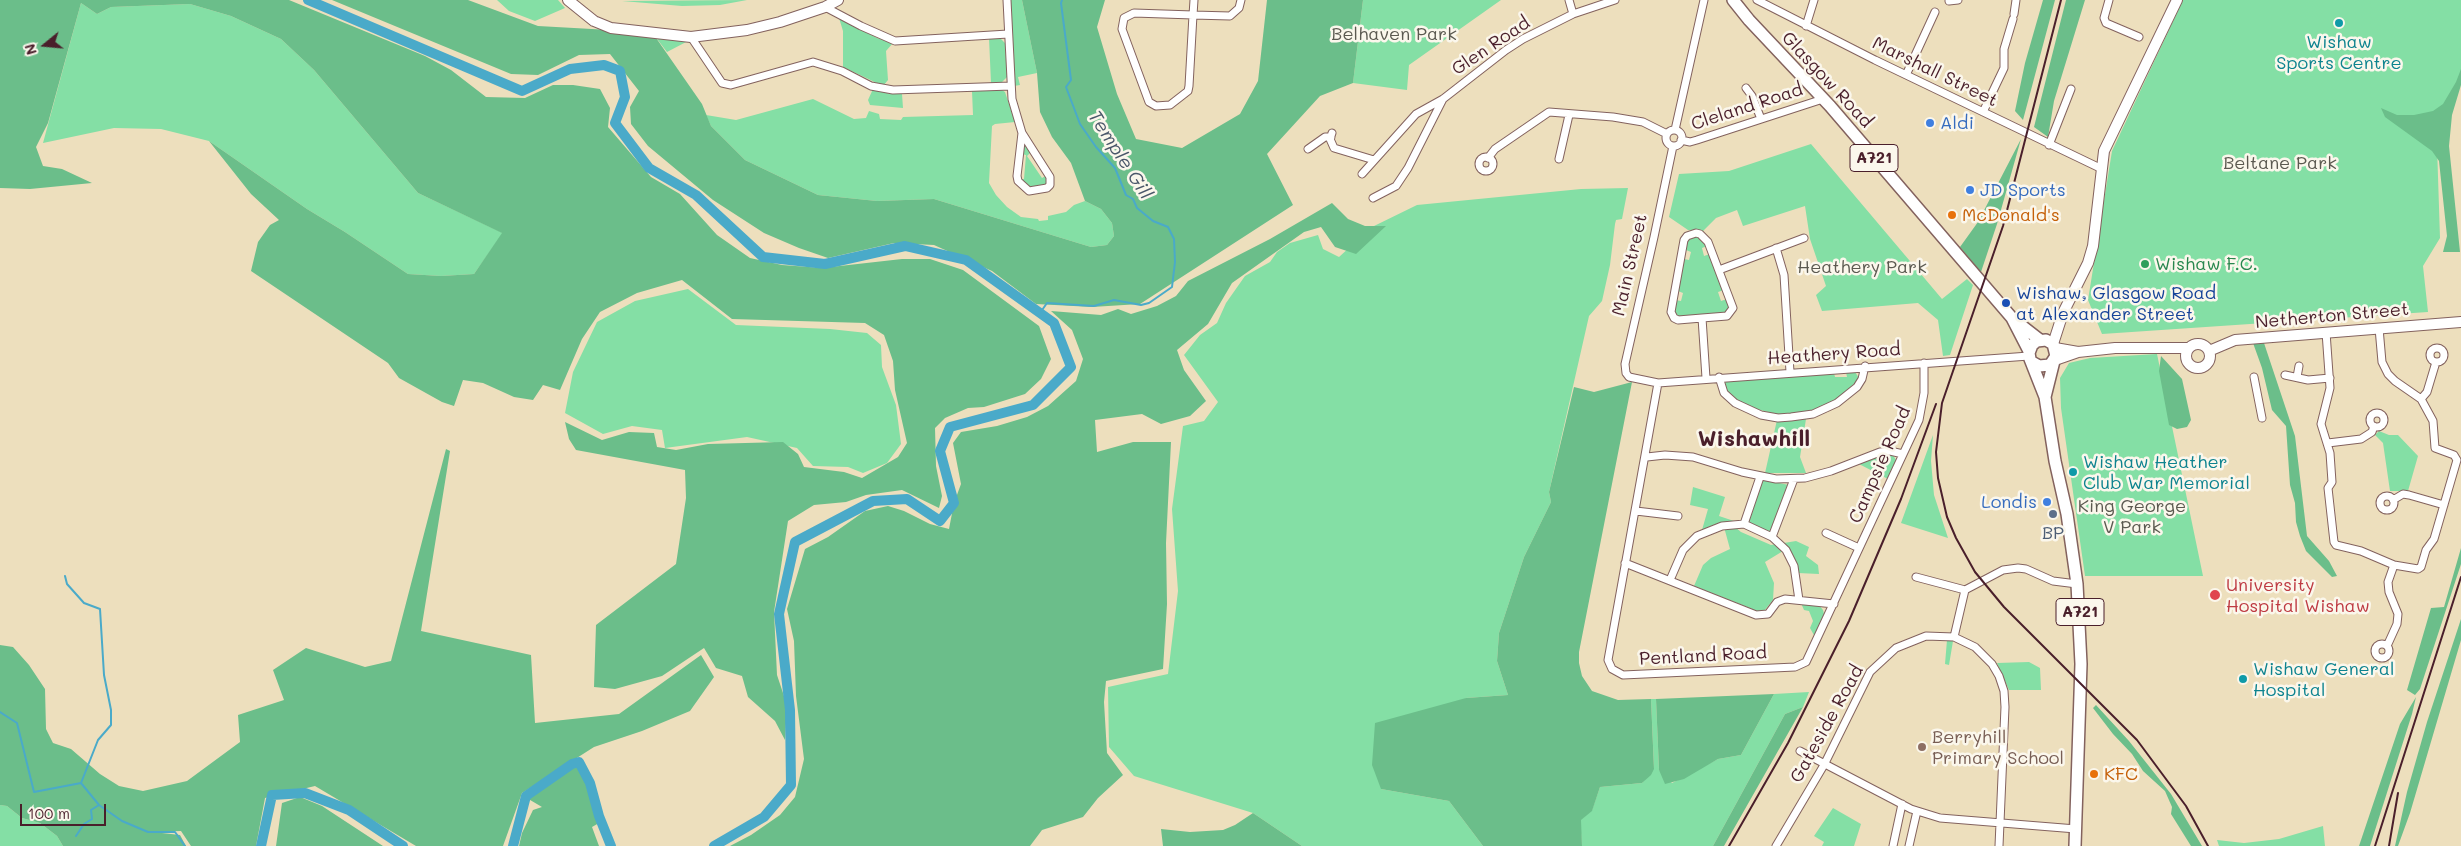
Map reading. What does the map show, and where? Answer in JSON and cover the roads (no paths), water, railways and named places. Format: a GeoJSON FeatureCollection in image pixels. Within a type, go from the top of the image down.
{"type":"FeatureCollection","features":[{"type":"Feature","properties":{"kind":"main road","name":"Glasgow Road"},"geometry":{"type":"LineString","coordinates":[[1735,0],[1748,20],[1822,99],[2012,318],[2050,349],[2045,398]]}},
{"type":"Feature","properties":{"kind":"main road","name":"Glasgow Road"},"geometry":{"type":"LineString","coordinates":[[2012,318],[2030,356],[2045,398],[2055,461],[2067,514],[2077,584],[2081,664],[2075,846]]}},
{"type":"Feature","properties":{"kind":"main road"},"geometry":{"type":"LineString","coordinates":[[2034,343],[2050,349],[2043,367],[2030,356],[2034,343]]}},
{"type":"Feature","properties":{"kind":"street"},"geometry":{"type":"LineString","coordinates":[[568,0],[594,21],[611,28],[691,37],[747,30],[780,22],[826,7],[838,0]]}},
{"type":"Feature","properties":{"kind":"street"},"geometry":{"type":"LineString","coordinates":[[1007,0],[1011,86],[1022,133],[1050,177],[1050,185],[1046,188],[1029,191],[1018,181],[1022,133]]}},
{"type":"Feature","properties":{"kind":"street"},"geometry":{"type":"LineString","coordinates":[[1194,0],[1193,15],[1188,91],[1170,105],[1156,106],[1149,102],[1122,28],[1124,18],[1134,13],[1193,15],[1230,16],[1240,8],[1242,0]]}},
{"type":"Feature","properties":{"kind":"street"},"geometry":{"type":"LineString","coordinates":[[1569,0],[1573,14]]}},
{"type":"Feature","properties":{"kind":"street","name":"Glen Road"},"geometry":{"type":"LineString","coordinates":[[1362,174],[1416,114],[1443,98],[1512,46],[1573,14],[1615,0]]}},
{"type":"Feature","properties":{"kind":"street"},"geometry":{"type":"LineString","coordinates":[[1675,130],[1704,0]]}},
{"type":"Feature","properties":{"kind":"street","name":"Marshall Street"},"geometry":{"type":"LineString","coordinates":[[1757,0],[2049,146],[2102,169]]}},
{"type":"Feature","properties":{"kind":"street"},"geometry":{"type":"LineString","coordinates":[[1806,26],[1814,0]]}},
{"type":"Feature","properties":{"kind":"street"},"geometry":{"type":"LineString","coordinates":[[1950,1],[1958,0]]}},
{"type":"Feature","properties":{"kind":"street"},"geometry":{"type":"LineString","coordinates":[[1983,112],[2004,68],[2004,49],[2016,0]]}},
{"type":"Feature","properties":{"kind":"street"},"geometry":{"type":"LineString","coordinates":[[2109,0],[2104,18],[2106,23],[2139,37]]}},
{"type":"Feature","properties":{"kind":"street"},"geometry":{"type":"LineString","coordinates":[[2177,0],[2104,151],[2093,246],[2081,280],[2063,314],[2050,349],[2078,352],[2115,348],[2189,348],[2198,344],[2209,351],[2210,357],[2207,364],[2198,368],[2191,366],[2186,360],[2189,348]]}},
{"type":"Feature","properties":{"kind":"street"},"geometry":{"type":"LineString","coordinates":[[826,7],[861,26],[895,41],[1008,34]]}},
{"type":"Feature","properties":{"kind":"street"},"geometry":{"type":"LineString","coordinates":[[1906,75],[1936,12]]}},
{"type":"Feature","properties":{"kind":"street"},"geometry":{"type":"LineString","coordinates":[[691,37],[722,83],[731,85],[813,62],[842,71],[871,86],[893,90],[1011,86]]}},
{"type":"Feature","properties":{"kind":"street"},"geometry":{"type":"LineString","coordinates":[[1746,88],[1752,96],[1761,119]]}},
{"type":"Feature","properties":{"kind":"street"},"geometry":{"type":"LineString","coordinates":[[2049,146],[2071,89]]}},
{"type":"Feature","properties":{"kind":"street","name":"Glen Road"},"geometry":{"type":"LineString","coordinates":[[1373,198],[1396,186],[1408,168],[1443,98]]}},
{"type":"Feature","properties":{"kind":"street","name":"Cleland Road"},"geometry":{"type":"LineString","coordinates":[[1681,140],[1690,142],[1822,99]]}},
{"type":"Feature","properties":{"kind":"street"},"geometry":{"type":"LineString","coordinates":[[1488,158],[1495,149],[1546,114],[1554,112],[1569,115],[1602,115],[1643,122],[1667,134]]}},
{"type":"Feature","properties":{"kind":"street"},"geometry":{"type":"LineString","coordinates":[[1559,159],[1569,115]]}},
{"type":"Feature","properties":{"kind":"street"},"geometry":{"type":"LineString","coordinates":[[1667,134],[1675,130]]}},
{"type":"Feature","properties":{"kind":"street"},"geometry":{"type":"LineString","coordinates":[[1667,134],[1667,141],[1673,146],[1678,144],[1681,140],[1680,132],[1675,130]]}},
{"type":"Feature","properties":{"kind":"street"},"geometry":{"type":"LineString","coordinates":[[1308,149],[1331,135],[1332,144],[1338,150],[1374,160]]}},
{"type":"Feature","properties":{"kind":"street","name":"Main Street"},"geometry":{"type":"LineString","coordinates":[[1642,381],[1629,377],[1626,373],[1625,364],[1673,146]]}},
{"type":"Feature","properties":{"kind":"street"},"geometry":{"type":"LineString","coordinates":[[1696,233],[1704,237],[1733,308],[1727,316],[1702,318],[1678,320],[1674,318],[1671,312],[1684,240],[1687,236],[1696,233]]}},
{"type":"Feature","properties":{"kind":"street"},"geometry":{"type":"LineString","coordinates":[[1719,270],[1804,238]]}},
{"type":"Feature","properties":{"kind":"street"},"geometry":{"type":"LineString","coordinates":[[1776,248],[1784,275],[1790,372]]}},
{"type":"Feature","properties":{"kind":"street"},"geometry":{"type":"LineString","coordinates":[[1702,318],[1706,378]]}},
{"type":"Feature","properties":{"kind":"street","name":"Netherton Street"},"geometry":{"type":"LineString","coordinates":[[2209,351],[2235,340],[2461,322]]}},
{"type":"Feature","properties":{"kind":"street"},"geometry":{"type":"LineString","coordinates":[[2326,332],[2330,388],[2322,424],[2328,443],[2332,482],[2328,488],[2334,542],[2336,545],[2361,551],[2394,565],[2414,570],[2421,567],[2426,550],[2434,539],[2458,460],[2454,455],[2435,448],[2433,421],[2421,399],[2395,382],[2388,374],[2382,362],[2379,328]]}},
{"type":"Feature","properties":{"kind":"street","name":"Heathery Road"},"geometry":{"type":"LineString","coordinates":[[1642,381],[1658,382],[1865,366],[2030,356]]}},
{"type":"Feature","properties":{"kind":"street"},"geometry":{"type":"LineString","coordinates":[[2421,399],[2427,392],[2436,362]]}},
{"type":"Feature","properties":{"kind":"street","name":"Campsie Road"},"geometry":{"type":"LineString","coordinates":[[1806,662],[1923,408],[1924,363]]}},
{"type":"Feature","properties":{"kind":"street"},"geometry":{"type":"LineString","coordinates":[[1720,377],[1724,393],[1735,403],[1761,415],[1778,418],[1813,414],[1837,403],[1857,387],[1862,379],[1865,366]]}},
{"type":"Feature","properties":{"kind":"street"},"geometry":{"type":"LineString","coordinates":[[2297,377],[2300,366]]}},
{"type":"Feature","properties":{"kind":"street"},"geometry":{"type":"LineString","coordinates":[[2286,375],[2308,380],[2330,378]]}},
{"type":"Feature","properties":{"kind":"street"},"geometry":{"type":"LineString","coordinates":[[2254,377],[2262,418]]}},
{"type":"Feature","properties":{"kind":"street"},"geometry":{"type":"LineString","coordinates":[[1658,382],[1646,457],[1625,564],[1756,615],[1768,614],[1777,602],[1799,600],[1834,604]]}},
{"type":"Feature","properties":{"kind":"street"},"geometry":{"type":"LineString","coordinates":[[2328,443],[2361,438],[2372,432],[2374,426]]}},
{"type":"Feature","properties":{"kind":"street"},"geometry":{"type":"LineString","coordinates":[[1646,457],[1665,455],[1693,457],[1760,477],[1794,479],[1831,471],[1880,452],[1890,451],[1903,454]]}},
{"type":"Feature","properties":{"kind":"street"},"geometry":{"type":"LineString","coordinates":[[1744,524],[1760,477]]}},
{"type":"Feature","properties":{"kind":"street"},"geometry":{"type":"LineString","coordinates":[[1772,537],[1794,479]]}},
{"type":"Feature","properties":{"kind":"street"},"geometry":{"type":"LineString","coordinates":[[2393,500],[2402,494],[2444,505]]}},
{"type":"Feature","properties":{"kind":"street"},"geometry":{"type":"LineString","coordinates":[[1636,511],[1678,516]]}},
{"type":"Feature","properties":{"kind":"street"},"geometry":{"type":"LineString","coordinates":[[1670,580],[1684,550],[1698,536],[1722,526],[1744,524],[1772,537],[1790,557],[1797,582],[1799,600]]}},
{"type":"Feature","properties":{"kind":"street","name":"Campsie Road"},"geometry":{"type":"LineString","coordinates":[[1826,533],[1859,548]]}},
{"type":"Feature","properties":{"kind":"street","name":"Pentland Road"},"geometry":{"type":"LineString","coordinates":[[1625,564],[1608,660],[1612,669],[1623,675],[1795,667],[1806,662]]}},
{"type":"Feature","properties":{"kind":"street"},"geometry":{"type":"LineString","coordinates":[[2387,646],[2397,624],[2398,614],[2389,592],[2388,582],[2394,565]]}},
{"type":"Feature","properties":{"kind":"street"},"geometry":{"type":"LineString","coordinates":[[1916,577],[1965,590],[2003,570],[2018,568],[2052,581],[2077,584]]}},
{"type":"Feature","properties":{"kind":"street"},"geometry":{"type":"LineString","coordinates":[[1965,590],[1954,636],[1975,647],[1992,664],[2004,691],[1999,846]]}},
{"type":"Feature","properties":{"kind":"street","name":"Gateside Road"},"geometry":{"type":"LineString","coordinates":[[1776,846],[1824,765],[1870,672],[1882,660],[1910,640],[1926,636],[1954,636]]}},
{"type":"Feature","properties":{"kind":"street"},"geometry":{"type":"LineString","coordinates":[[1800,751],[1902,804],[1940,818],[2076,829]]}},
{"type":"Feature","properties":{"kind":"street"},"geometry":{"type":"LineString","coordinates":[[1893,846],[1902,804]]}},
{"type":"Feature","properties":{"kind":"street"},"geometry":{"type":"LineString","coordinates":[[1909,846],[1917,811]]}},
{"type":"Feature","properties":{"kind":"waterway"},"geometry":{"type":"LineString","coordinates":[[308,0],[522,91],[570,69],[604,65],[620,71],[625,97],[615,123],[649,168],[696,195],[763,257],[825,264],[905,246],[966,260],[1054,323],[1071,367],[1033,405],[950,427],[940,451],[954,503],[940,521],[907,499],[873,501],[795,542],[779,614],[790,710],[791,785],[764,817],[714,846]]}},
{"type":"Feature","properties":{"kind":"waterway","name":"Temple Gill"},"geometry":{"type":"LineString","coordinates":[[1040,313],[1047,303],[1094,306],[1114,300],[1141,305],[1149,303],[1172,287],[1175,262],[1174,239],[1168,227],[1153,221],[1137,208],[1133,199],[1126,195],[1115,168],[1096,147],[1080,124],[1066,87],[1071,80],[1062,0]]}},
{"type":"Feature","properties":{"kind":"waterway"},"geometry":{"type":"LineString","coordinates":[[65,576],[67,584],[84,603],[100,609],[104,675],[111,710],[111,725],[98,740],[81,783]]}},
{"type":"Feature","properties":{"kind":"waterway"},"geometry":{"type":"LineString","coordinates":[[0,712],[17,723],[34,792],[81,783],[99,805],[122,821],[148,832],[175,832],[185,846]]}},
{"type":"Feature","properties":{"kind":"waterway"},"geometry":{"type":"LineString","coordinates":[[513,846],[526,796],[572,764],[579,762],[590,783],[599,816],[611,846]]}},
{"type":"Feature","properties":{"kind":"waterway"},"geometry":{"type":"LineString","coordinates":[[261,846],[272,795],[305,793],[349,810],[403,846]]}},
{"type":"Feature","properties":{"kind":"waterway"},"geometry":{"type":"LineString","coordinates":[[76,836],[84,824],[92,819],[91,810],[99,805]]}},
{"type":"Feature","properties":{"kind":"railway"},"geometry":{"type":"LineString","coordinates":[[2061,0],[2003,226],[1942,403],[1936,452],[1938,478],[1947,517],[1956,538],[1975,572],[2004,607],[2137,740],[2186,806],[2208,846]]}},
{"type":"Feature","properties":{"kind":"railway"},"geometry":{"type":"LineString","coordinates":[[1729,846],[1788,743],[1849,621],[1901,499],[1936,404]]}},
{"type":"Feature","properties":{"kind":"railway"},"geometry":{"type":"LineString","coordinates":[[2375,846],[2461,577]]}},
{"type":"Feature","properties":{"kind":"railway"},"geometry":{"type":"LineString","coordinates":[[2389,846],[2398,793]]}},
{"type":"Feature","properties":{"kind":"place","name":"Wishaw Sports Centre"},"geometry":{"type":"Point","coordinates":[2339,23]}},
{"type":"Feature","properties":{"kind":"place","name":"Aldi"},"geometry":{"type":"Point","coordinates":[1930,123]}},
{"type":"Feature","properties":{"kind":"place","name":"JD Sports"},"geometry":{"type":"Point","coordinates":[1970,190]}},
{"type":"Feature","properties":{"kind":"place","name":"McDonald's"},"geometry":{"type":"Point","coordinates":[1952,215]}},
{"type":"Feature","properties":{"kind":"place","name":"Wishaw F.C."},"geometry":{"type":"Point","coordinates":[2145,264]}},
{"type":"Feature","properties":{"kind":"place","name":"Wishaw, Glasgow Road at Alexander Street"},"geometry":{"type":"Point","coordinates":[2006,303]}},
{"type":"Feature","properties":{"kind":"place","name":"Wishaw Heather Club War Memorial"},"geometry":{"type":"Point","coordinates":[2073,472]}},
{"type":"Feature","properties":{"kind":"place","name":"Londis"},"geometry":{"type":"Point","coordinates":[2047,502]}},
{"type":"Feature","properties":{"kind":"place","name":"BP"},"geometry":{"type":"Point","coordinates":[2053,514]}},
{"type":"Feature","properties":{"kind":"place","name":"University Hospital Wishaw"},"geometry":{"type":"Point","coordinates":[2215,595]}},
{"type":"Feature","properties":{"kind":"place","name":"Wishaw General Hospital"},"geometry":{"type":"Point","coordinates":[2243,679]}},
{"type":"Feature","properties":{"kind":"place","name":"Berryhill Primary School"},"geometry":{"type":"Point","coordinates":[1922,747]}},
{"type":"Feature","properties":{"kind":"place","name":"KFC"},"geometry":{"type":"Point","coordinates":[2094,774]}},
{"type":"Feature","properties":{"kind":"district","name":"Wishawhill"},"geometry":{"type":"Point","coordinates":[1754,439]}},
{"type":"Feature","properties":{"kind":"park label","name":"Belhaven Park"},"geometry":{"type":"Point","coordinates":[1394,34]}},
{"type":"Feature","properties":{"kind":"park label","name":"Beltane Park"},"geometry":{"type":"Point","coordinates":[2280,163]}},
{"type":"Feature","properties":{"kind":"park label","name":"Heathery Park"},"geometry":{"type":"Point","coordinates":[1862,267]}},
{"type":"Feature","properties":{"kind":"park label","name":"King George V Park"},"geometry":{"type":"Point","coordinates":[2132,516]}}]}
